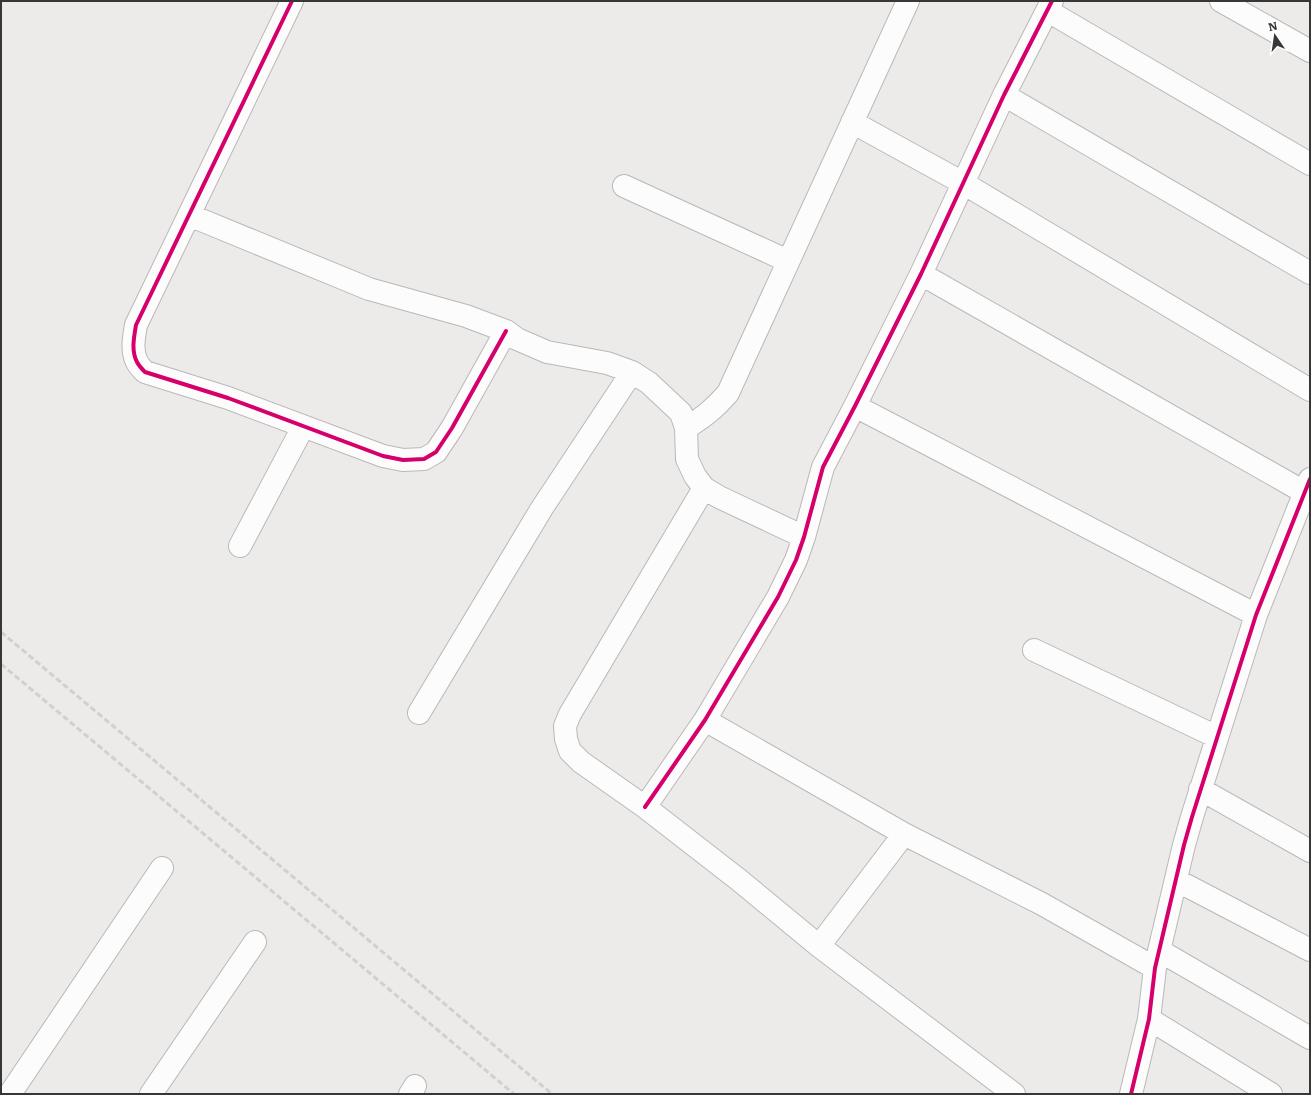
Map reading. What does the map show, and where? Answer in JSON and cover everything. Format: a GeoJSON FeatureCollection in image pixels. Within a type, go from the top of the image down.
{"type":"FeatureCollection","features":[{"type":"Feature","properties":{"kind":"street"},"geometry":{"type":"LineString","coordinates":[[292,1],[136,324],[134,354],[137,364],[145,372],[228,398],[383,456],[403,460],[424,459],[436,452],[452,428],[506,331]]}},
{"type":"Feature","properties":{"kind":"street"},"geometry":{"type":"LineString","coordinates":[[686,428],[700,420],[715,408],[728,393],[908,1]]}},
{"type":"Feature","properties":{"kind":"street"},"geometry":{"type":"LineString","coordinates":[[1221,1],[1310,51]]}},
{"type":"Feature","properties":{"kind":"street"},"geometry":{"type":"LineString","coordinates":[[645,807],[705,720],[778,597],[796,560],[804,537],[823,467],[856,406],[921,274],[1004,95],[1050,6],[1310,164]]}},
{"type":"Feature","properties":{"kind":"street"},"geometry":{"type":"LineString","coordinates":[[1004,95],[1310,273]]}},
{"type":"Feature","properties":{"kind":"street"},"geometry":{"type":"LineString","coordinates":[[852,122],[963,183],[1310,390]]}},
{"type":"Feature","properties":{"kind":"street"},"geometry":{"type":"LineString","coordinates":[[624,186],[788,261]]}},
{"type":"Feature","properties":{"kind":"street"},"geometry":{"type":"LineString","coordinates":[[189,215],[369,289],[466,316],[506,331],[517,339],[547,352],[606,363],[632,372],[649,383],[681,413],[686,428],[687,459],[695,476],[704,488],[719,497],[804,537]]}},
{"type":"Feature","properties":{"kind":"street"},"geometry":{"type":"LineString","coordinates":[[921,274],[1307,486],[1256,615],[1200,789],[1184,845],[1157,960],[1149,1019],[1131,1094]]}},
{"type":"Feature","properties":{"kind":"street"},"geometry":{"type":"LineString","coordinates":[[419,713],[542,508],[632,372]]}},
{"type":"Feature","properties":{"kind":"street"},"geometry":{"type":"LineString","coordinates":[[856,406],[1256,615]]}},
{"type":"Feature","properties":{"kind":"street"},"geometry":{"type":"LineString","coordinates":[[240,546],[303,427]]}},
{"type":"Feature","properties":{"kind":"street"},"geometry":{"type":"LineString","coordinates":[[704,488],[570,714],[565,726],[566,739],[570,751],[591,770],[645,807],[739,880],[819,946],[1014,1094]]}},
{"type":"Feature","properties":{"kind":"street"},"geometry":{"type":"LineString","coordinates":[[1034,650],[1217,736]]}},
{"type":"Feature","properties":{"kind":"street"},"geometry":{"type":"LineString","coordinates":[[705,720],[904,834],[1310,1038]]}},
{"type":"Feature","properties":{"kind":"street"},"geometry":{"type":"LineString","coordinates":[[1200,789],[1310,851]]}},
{"type":"Feature","properties":{"kind":"street"},"geometry":{"type":"LineString","coordinates":[[819,946],[904,834]]}},
{"type":"Feature","properties":{"kind":"street"},"geometry":{"type":"LineString","coordinates":[[10,1094],[162,868]]}},
{"type":"Feature","properties":{"kind":"street"},"geometry":{"type":"LineString","coordinates":[[1176,880],[1310,950]]}},
{"type":"Feature","properties":{"kind":"street"},"geometry":{"type":"LineString","coordinates":[[152,1094],[255,942]]}},
{"type":"Feature","properties":{"kind":"street"},"geometry":{"type":"LineString","coordinates":[[1149,1019],[1271,1094]]}},
{"type":"Feature","properties":{"kind":"railway"},"geometry":{"type":"LineString","coordinates":[[1,632],[552,1094]]}},
{"type":"Feature","properties":{"kind":"railway"},"geometry":{"type":"LineString","coordinates":[[1,664],[514,1094]]}},
{"type":"Feature","properties":{"kind":"cycle path"},"geometry":{"type":"LineString","coordinates":[[292,1],[136,325],[134,353],[139,365],[145,372],[228,398],[383,456],[403,460],[424,459],[436,452],[452,428],[506,331]]}},
{"type":"Feature","properties":{"kind":"cycle path"},"geometry":{"type":"LineString","coordinates":[[645,807],[705,720],[778,597],[796,560],[804,537],[823,467],[921,274],[1004,95],[1052,1]]}},
{"type":"Feature","properties":{"kind":"cycle path"},"geometry":{"type":"LineString","coordinates":[[1131,1094],[1149,1019],[1155,968],[1192,817],[1256,615],[1310,479]]}}]}
